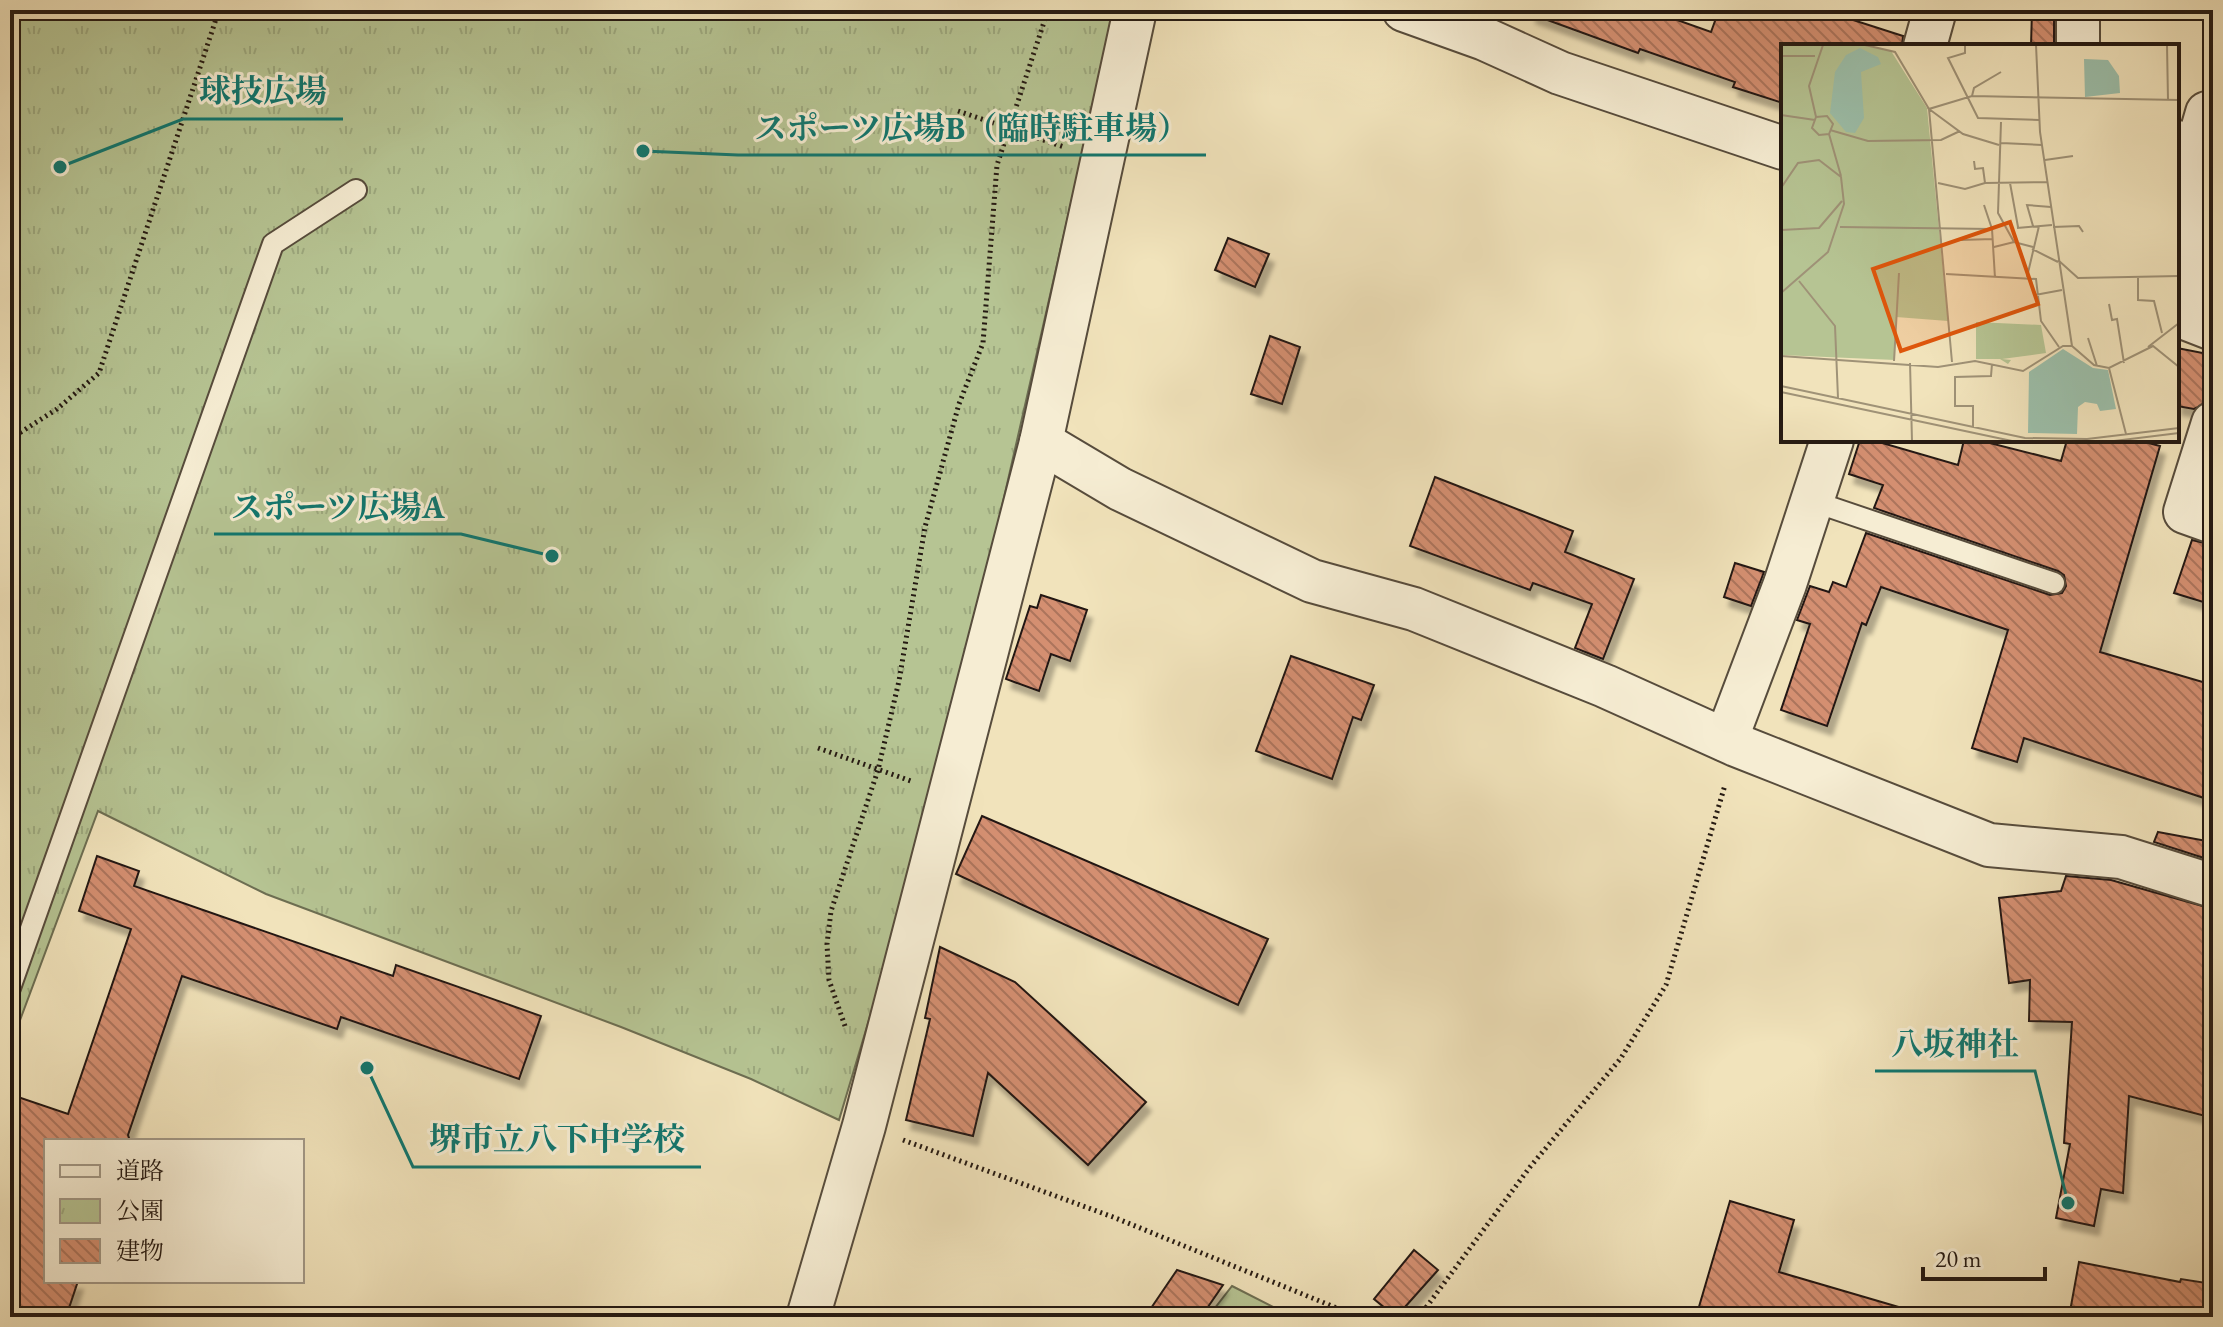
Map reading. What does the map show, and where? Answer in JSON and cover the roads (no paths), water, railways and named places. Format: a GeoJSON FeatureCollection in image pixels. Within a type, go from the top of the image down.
{"type":"FeatureCollection","features":[{"type":"Feature","properties":{"kind":"street"},"geometry":{"type":"LineString","coordinates":[[808,1317],[864,1126],[1041,442],[1135,10]]}},
{"type":"Feature","properties":{"kind":"street"},"geometry":{"type":"LineString","coordinates":[[2078,10],[2078,44]]}},
{"type":"Feature","properties":{"kind":"street"},"geometry":{"type":"LineString","coordinates":[[1419,13],[1560,73],[1644,91],[1781,147]]}},
{"type":"Feature","properties":{"kind":"street"},"geometry":{"type":"LineString","coordinates":[[2190,319],[2193,213],[2185,150],[2207,113],[2213,114]]}},
{"type":"Feature","properties":{"kind":"street"},"geometry":{"type":"LineString","coordinates":[[2213,423],[2185,512],[2213,522]]}},
{"type":"Feature","properties":{"kind":"street"},"geometry":{"type":"LineString","coordinates":[[1041,442],[1120,489],[1312,581],[1414,609],[1605,686],[1731,742],[1989,845],[2121,857],[2210,876]]}},
{"type":"Feature","properties":{"kind":"street"},"geometry":{"type":"LineString","coordinates":[[1731,742],[1831,442]]}},
{"type":"Feature","properties":{"kind":"lane"},"geometry":{"type":"LineString","coordinates":[[10,988],[273,244],[356,190]]}},
{"type":"Feature","properties":{"kind":"lane"},"geometry":{"type":"LineString","coordinates":[[1812,501],[2054,583]]}},
{"type":"Feature","properties":{"kind":"place","name":"スポーツ広場B（臨時駐車場）"},"geometry":{"type":"Point","coordinates":[643,151]}},
{"type":"Feature","properties":{"kind":"place","name":"球技広場"},"geometry":{"type":"Point","coordinates":[60,167]}},
{"type":"Feature","properties":{"kind":"place","name":"スポーツ広場A"},"geometry":{"type":"Point","coordinates":[552,556]}},
{"type":"Feature","properties":{"kind":"place","name":"堺市立八下中学校"},"geometry":{"type":"Point","coordinates":[367,1068]}},
{"type":"Feature","properties":{"kind":"place","name":"八坂神社"},"geometry":{"type":"Point","coordinates":[2068,1203]}}]}
